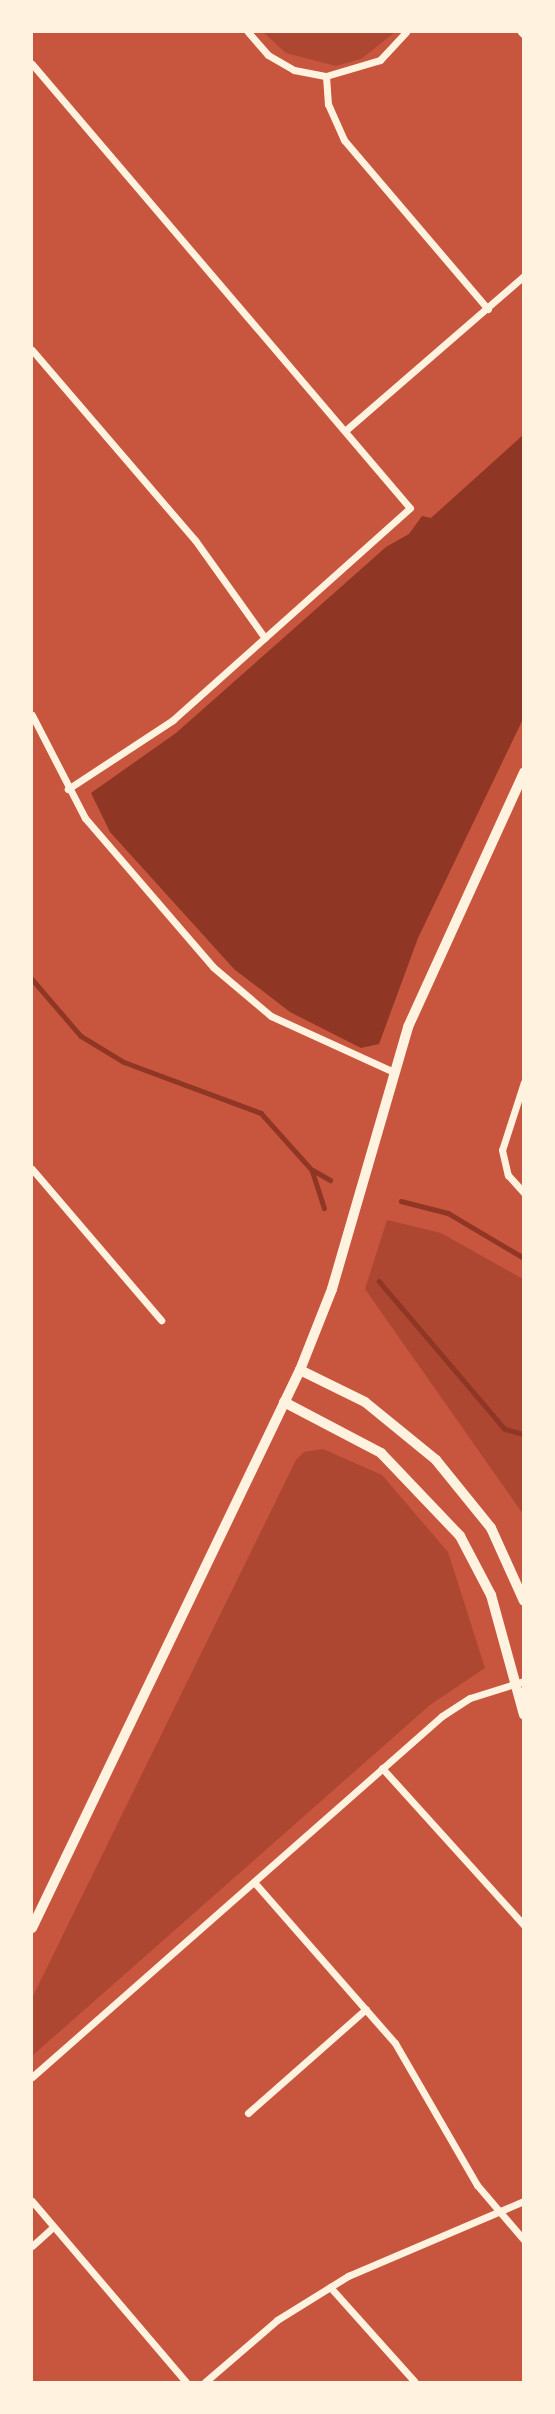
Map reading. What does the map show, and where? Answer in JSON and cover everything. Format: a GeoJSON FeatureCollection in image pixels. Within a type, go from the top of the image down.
{"type":"FeatureCollection","features":[{"type":"Feature","properties":{"kind":"street"},"geometry":{"type":"LineString","coordinates":[[248,32],[294,70],[326,76],[380,60],[406,32]]}},
{"type":"Feature","properties":{"kind":"street"},"geometry":{"type":"LineString","coordinates":[[32,64],[410,508],[140,745],[68,789]]}},
{"type":"Feature","properties":{"kind":"street"},"geometry":{"type":"LineString","coordinates":[[326,76],[328,104],[344,140],[488,309]]}},
{"type":"Feature","properties":{"kind":"street"},"geometry":{"type":"LineString","coordinates":[[346,430],[523,276]]}},
{"type":"Feature","properties":{"kind":"street"},"geometry":{"type":"LineString","coordinates":[[32,350],[195,540],[265,638]]}},
{"type":"Feature","properties":{"kind":"street"},"geometry":{"type":"LineString","coordinates":[[32,715],[68,789],[113,856],[238,989],[298,1031],[394,1072]]}},
{"type":"Feature","properties":{"kind":"street"},"geometry":{"type":"LineString","coordinates":[[32,1928],[300,1370],[332,1289],[394,1072],[436,954],[523,772]]}},
{"type":"Feature","properties":{"kind":"street"},"geometry":{"type":"LineString","coordinates":[[523,1082],[503,1158],[523,1193]]}},
{"type":"Feature","properties":{"kind":"street"},"geometry":{"type":"LineString","coordinates":[[32,1169],[161,1320]]}},
{"type":"Feature","properties":{"kind":"street"},"geometry":{"type":"LineString","coordinates":[[300,1370],[365,1402],[436,1460],[491,1528],[523,1601]]}},
{"type":"Feature","properties":{"kind":"street"},"geometry":{"type":"LineString","coordinates":[[284,1402],[382,1453],[437,1507],[491,1595],[518,1683],[523,1715]]}},
{"type":"Feature","properties":{"kind":"street"},"geometry":{"type":"LineString","coordinates":[[32,2077],[382,1768],[462,1702],[518,1683]]}},
{"type":"Feature","properties":{"kind":"street"},"geometry":{"type":"LineString","coordinates":[[382,1768],[523,1925]]}},
{"type":"Feature","properties":{"kind":"street"},"geometry":{"type":"LineString","coordinates":[[254,1882],[366,2009],[417,2073],[457,2153],[523,2240]]}},
{"type":"Feature","properties":{"kind":"street"},"geometry":{"type":"LineString","coordinates":[[248,2113],[366,2009]]}},
{"type":"Feature","properties":{"kind":"street"},"geometry":{"type":"LineString","coordinates":[[32,2201],[51,2229],[186,2382]]}},
{"type":"Feature","properties":{"kind":"street"},"geometry":{"type":"LineString","coordinates":[[205,2382],[277,2320],[330,2287],[523,2201]]}},
{"type":"Feature","properties":{"kind":"street"},"geometry":{"type":"LineString","coordinates":[[32,2246],[51,2229]]}},
{"type":"Feature","properties":{"kind":"street"},"geometry":{"type":"LineString","coordinates":[[330,2287],[415,2382]]}},
{"type":"Feature","properties":{"kind":"shaded area"},"geometry":{"type":"Polygon","coordinates":[[[263,32],[395,32],[361,59],[336,66],[286,53],[263,32]]]}},
{"type":"Feature","properties":{"kind":"shaded area"},"geometry":{"type":"Polygon","coordinates":[[[523,435],[523,719],[418,938],[379,1044],[361,1048],[290,1012],[234,969],[110,832],[91,793],[176,733],[386,547],[409,534],[422,516],[431,518],[523,435]]]}},
{"type":"Feature","properties":{"kind":"shaded area"},"geometry":{"type":"Polygon","coordinates":[[[387,1220],[441,1233],[523,1279],[523,1514],[365,1289],[387,1220]]]}},
{"type":"Feature","properties":{"kind":"shaded area"},"geometry":{"type":"Polygon","coordinates":[[[323,1449],[382,1475],[448,1552],[485,1668],[430,1705],[32,2056],[32,1998],[296,1460],[304,1452],[323,1449]]]}},
{"type":"Feature","properties":{"kind":"waterway"},"geometry":{"type":"LineString","coordinates":[[32,979],[81,1036],[124,1062],[261,1113],[312,1170],[324,1208]]}},
{"type":"Feature","properties":{"kind":"waterway"},"geometry":{"type":"LineString","coordinates":[[313,1170],[330,1180]]}},
{"type":"Feature","properties":{"kind":"waterway"},"geometry":{"type":"LineString","coordinates":[[401,1201],[448,1213],[524,1258]]}},
{"type":"Feature","properties":{"kind":"waterway"},"geometry":{"type":"LineString","coordinates":[[379,1281],[505,1429],[524,1434]]}}]}
